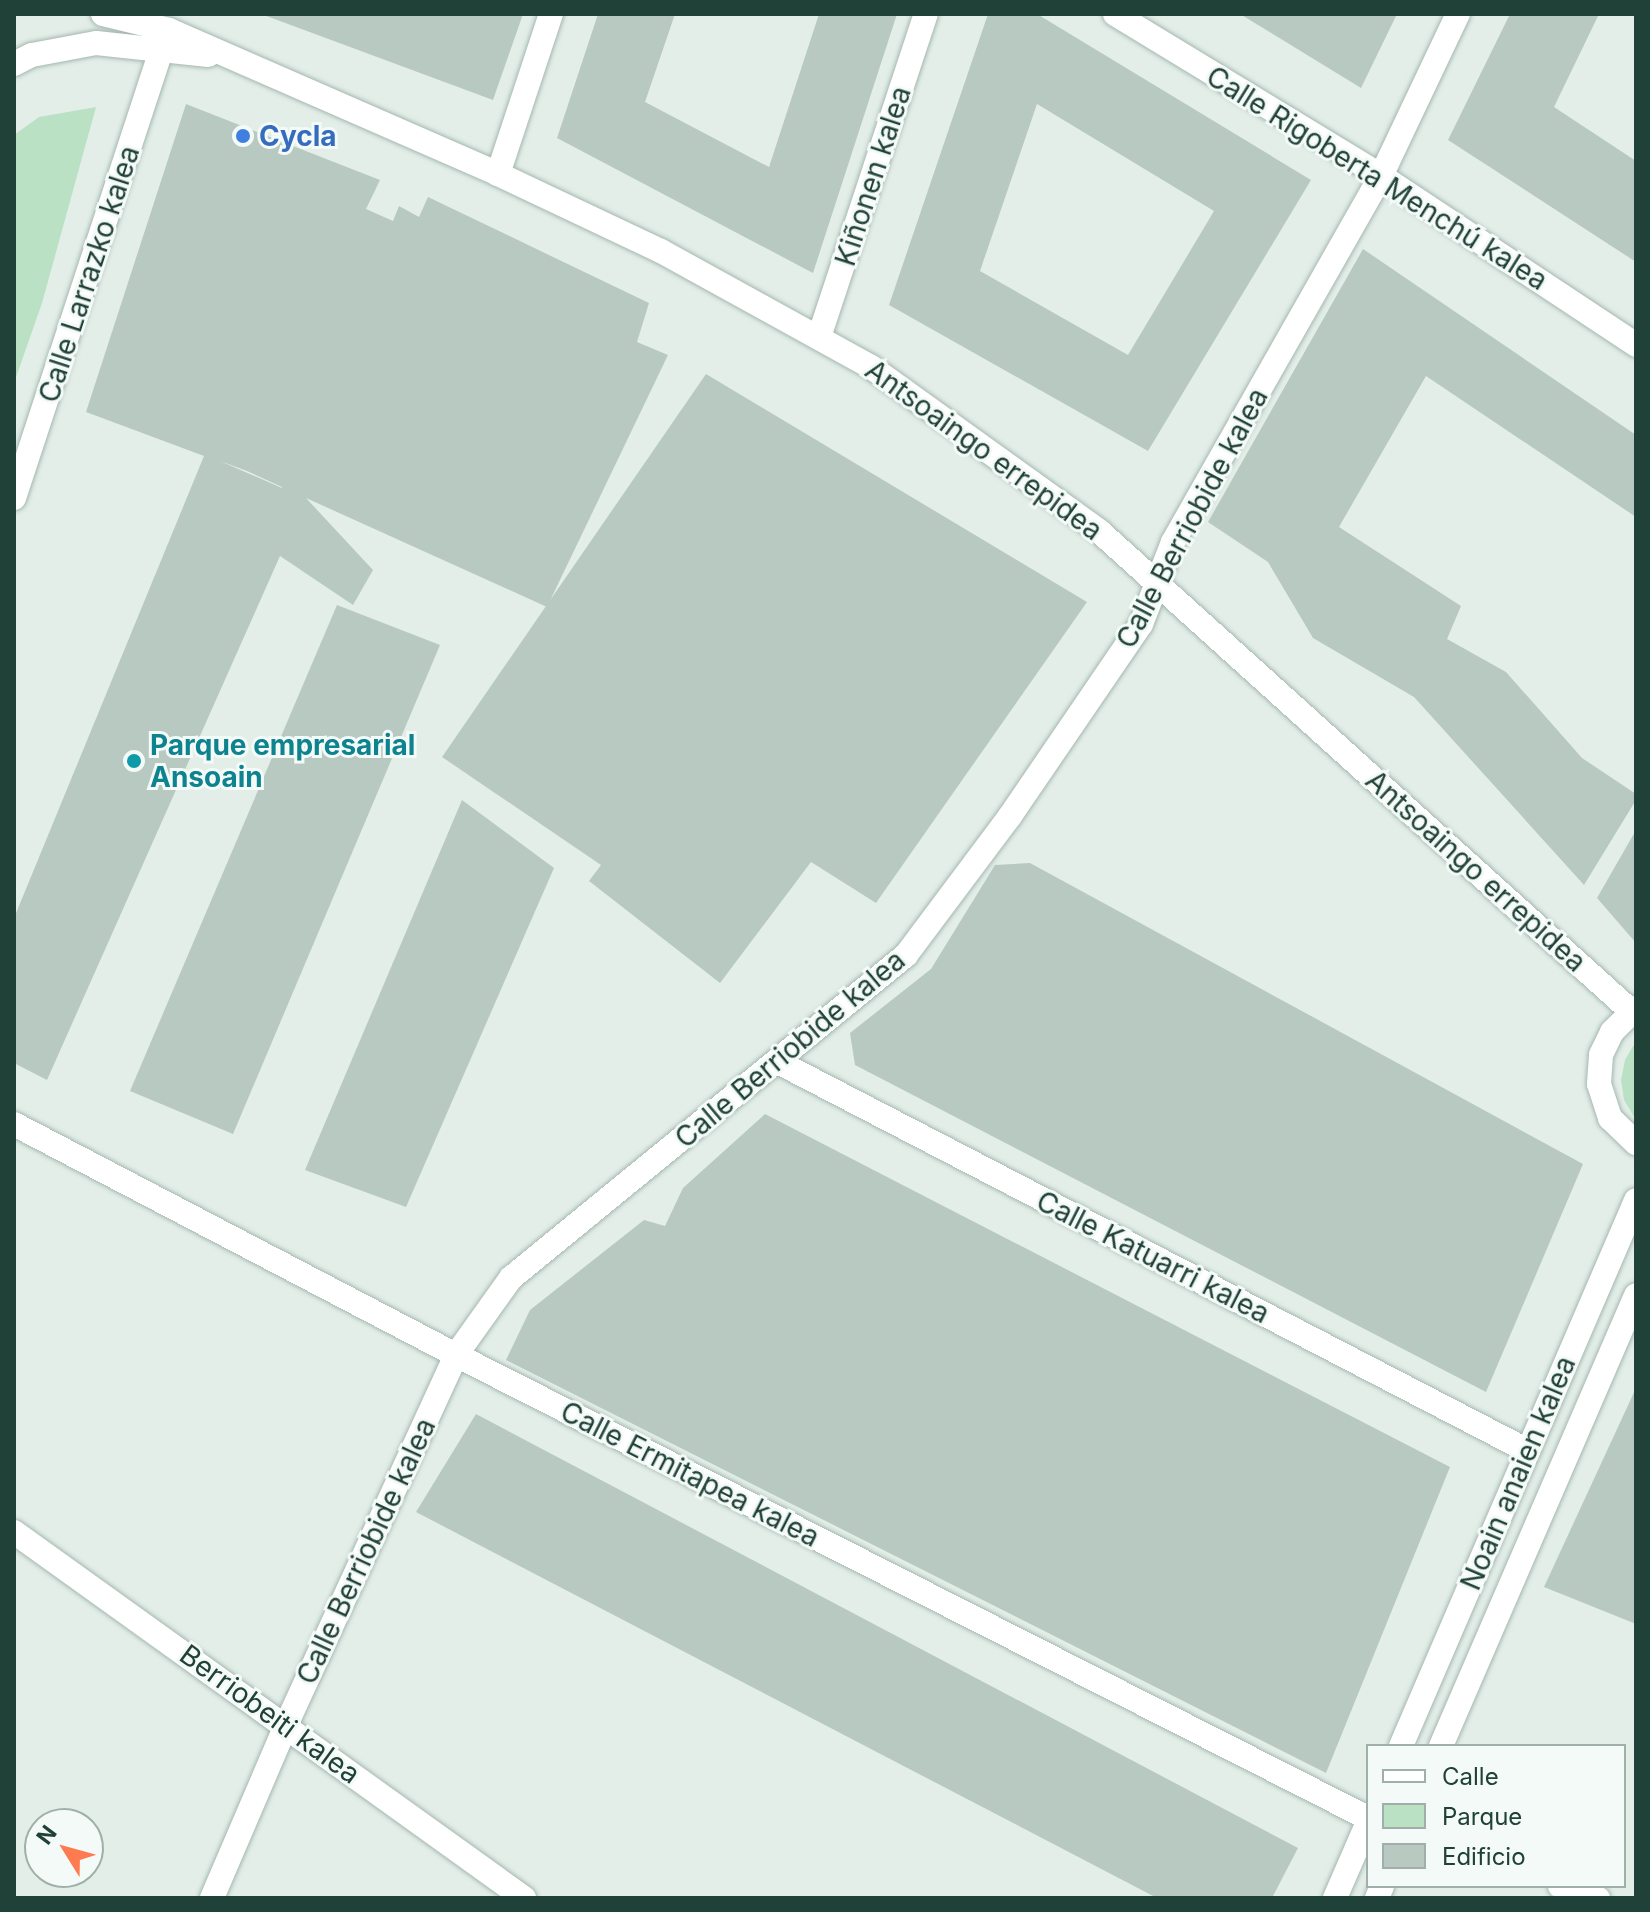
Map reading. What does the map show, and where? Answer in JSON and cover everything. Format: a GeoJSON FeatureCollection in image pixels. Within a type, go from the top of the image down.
{"type":"FeatureCollection","features":[{"type":"Feature","properties":{"kind":"street","name":"Antsoaingo errepidea"},"geometry":{"type":"LineString","coordinates":[[103,14],[169,31],[498,174],[661,251],[871,367],[1099,531],[1633,1009]]}},
{"type":"Feature","properties":{"kind":"street"},"geometry":{"type":"LineString","coordinates":[[498,174],[551,14]]}},
{"type":"Feature","properties":{"kind":"street","name":"Kiñonen kalea"},"geometry":{"type":"LineString","coordinates":[[819,337],[926,14]]}},
{"type":"Feature","properties":{"kind":"street","name":"Calle Rigoberta Menchú kalea"},"geometry":{"type":"LineString","coordinates":[[1115,14],[1381,176],[1636,345]]}},
{"type":"Feature","properties":{"kind":"street","name":"Calle Berriobide kalea"},"geometry":{"type":"LineString","coordinates":[[212,1898],[286,1725],[456,1355],[511,1278],[906,955],[1010,816],[1141,624],[1159,585],[1173,542],[1381,176],[1458,14]]}},
{"type":"Feature","properties":{"kind":"street","name":"Antsoaingo errepidea"},"geometry":{"type":"LineString","coordinates":[[14,64],[32,55],[169,31]]}},
{"type":"Feature","properties":{"kind":"street","name":"Calle Larrazko kalea"},"geometry":{"type":"LineString","coordinates":[[14,498],[169,31]]}},
{"type":"Feature","properties":{"kind":"street"},"geometry":{"type":"LineString","coordinates":[[1633,1009],[1612,1032],[1601,1055],[1599,1084],[1610,1118],[1636,1143]]}},
{"type":"Feature","properties":{"kind":"street","name":"Calle Katuarri kalea"},"geometry":{"type":"LineString","coordinates":[[778,1062],[1528,1451]]}},
{"type":"Feature","properties":{"kind":"street","name":"Calle Ermitapea kalea"},"geometry":{"type":"LineString","coordinates":[[14,1124],[456,1355],[1366,1819]]}},
{"type":"Feature","properties":{"kind":"street","name":"Noain anaien kalea"},"geometry":{"type":"LineString","coordinates":[[1402,1744],[1636,1200]]}},
{"type":"Feature","properties":{"kind":"street","name":"Noain anaien kalea"},"geometry":{"type":"LineString","coordinates":[[1442,1744],[1636,1295]]}},
{"type":"Feature","properties":{"kind":"street","name":"Berriobeiti kalea"},"geometry":{"type":"LineString","coordinates":[[14,1532],[524,1898]]}},
{"type":"Feature","properties":{"kind":"street"},"geometry":{"type":"LineString","coordinates":[[1335,1898],[1366,1825]]}},
{"type":"Feature","properties":{"kind":"street"},"geometry":{"type":"LineString","coordinates":[[1566,1888],[1598,1898]]}},
{"type":"Feature","properties":{"kind":"green space"},"geometry":{"type":"Polygon","coordinates":[[[96,107],[42,303],[14,383],[14,135],[39,117],[96,107]]]}},
{"type":"Feature","properties":{"kind":"green space"},"geometry":{"type":"Polygon","coordinates":[[[1636,1041],[1636,1120],[1624,1100],[1621,1080],[1625,1060],[1636,1041]]]}},
{"type":"Feature","properties":{"kind":"building"},"geometry":{"type":"Polygon","coordinates":[[[261,14],[523,14],[493,100],[261,14]]]}},
{"type":"Feature","properties":{"kind":"building"},"geometry":{"type":"Polygon","coordinates":[[[598,14],[675,14],[645,102],[769,167],[819,14],[897,14],[813,273],[557,138],[598,14]]]}},
{"type":"Feature","properties":{"kind":"building"},"geometry":{"type":"Polygon","coordinates":[[[988,14],[1037,14],[1311,180],[1148,451],[889,305],[988,14]],[[1037,104],[980,271],[1128,355],[1214,211],[1037,104]]]}},
{"type":"Feature","properties":{"kind":"building"},"geometry":{"type":"Polygon","coordinates":[[[1240,14],[1397,14],[1361,88],[1240,14]]]}},
{"type":"Feature","properties":{"kind":"building"},"geometry":{"type":"Polygon","coordinates":[[[1510,14],[1599,14],[1554,107],[1636,161],[1636,262],[1448,140],[1510,14]]]}},
{"type":"Feature","properties":{"kind":"building"},"geometry":{"type":"Polygon","coordinates":[[[186,104],[380,180],[366,209],[393,221],[399,206],[419,217],[428,197],[649,303],[637,342],[668,355],[547,607],[306,498],[373,570],[353,605],[280,556],[47,1080],[14,1063],[14,918],[204,456],[86,412],[186,104]],[[220,461],[282,488],[282,487],[220,461]]]}},
{"type":"Feature","properties":{"kind":"building"},"geometry":{"type":"Polygon","coordinates":[[[1363,249],[1636,435],[1636,517],[1426,376],[1339,527],[1461,606],[1447,639],[1506,672],[1582,758],[1636,794],[1636,800],[1584,885],[1414,697],[1313,638],[1268,562],[1208,522],[1363,249]]]}},
{"type":"Feature","properties":{"kind":"building"},"geometry":{"type":"Polygon","coordinates":[[[706,374],[1087,602],[876,903],[811,862],[720,983],[589,881],[601,865],[442,757],[706,374]]]}},
{"type":"Feature","properties":{"kind":"building","name":"Parque empresarial Ansoain"},"geometry":{"type":"Polygon","coordinates":[[[337,605],[440,645],[233,1134],[130,1091],[337,605]]]}},
{"type":"Feature","properties":{"kind":"building","name":"Parque empresarial Ansoain"},"geometry":{"type":"Polygon","coordinates":[[[462,800],[554,868],[406,1207],[305,1170],[462,800]]]}},
{"type":"Feature","properties":{"kind":"building"},"geometry":{"type":"Polygon","coordinates":[[[1636,830],[1636,943],[1597,898],[1636,830]]]}},
{"type":"Feature","properties":{"kind":"building"},"geometry":{"type":"Polygon","coordinates":[[[1030,863],[1583,1164],[1486,1392],[855,1065],[850,1033],[931,969],[995,865],[1030,863]]]}},
{"type":"Feature","properties":{"kind":"building"},"geometry":{"type":"Polygon","coordinates":[[[765,1114],[1450,1467],[1326,1773],[506,1360],[530,1310],[644,1220],[665,1226],[683,1188],[765,1114]]]}},
{"type":"Feature","properties":{"kind":"building"},"geometry":{"type":"Polygon","coordinates":[[[1636,1388],[1636,1624],[1544,1587],[1636,1388]]]}},
{"type":"Feature","properties":{"kind":"building"},"geometry":{"type":"Polygon","coordinates":[[[476,1414],[1298,1848],[1272,1898],[1157,1898],[416,1512],[476,1414]]]}},
{"type":"Feature","properties":{"kind":"place","name":"Cycla"},"geometry":{"type":"Point","coordinates":[243,136]}},
{"type":"Feature","properties":{"kind":"place","name":"Parque empresarial Ansoain"},"geometry":{"type":"Point","coordinates":[134,761]}}]}
